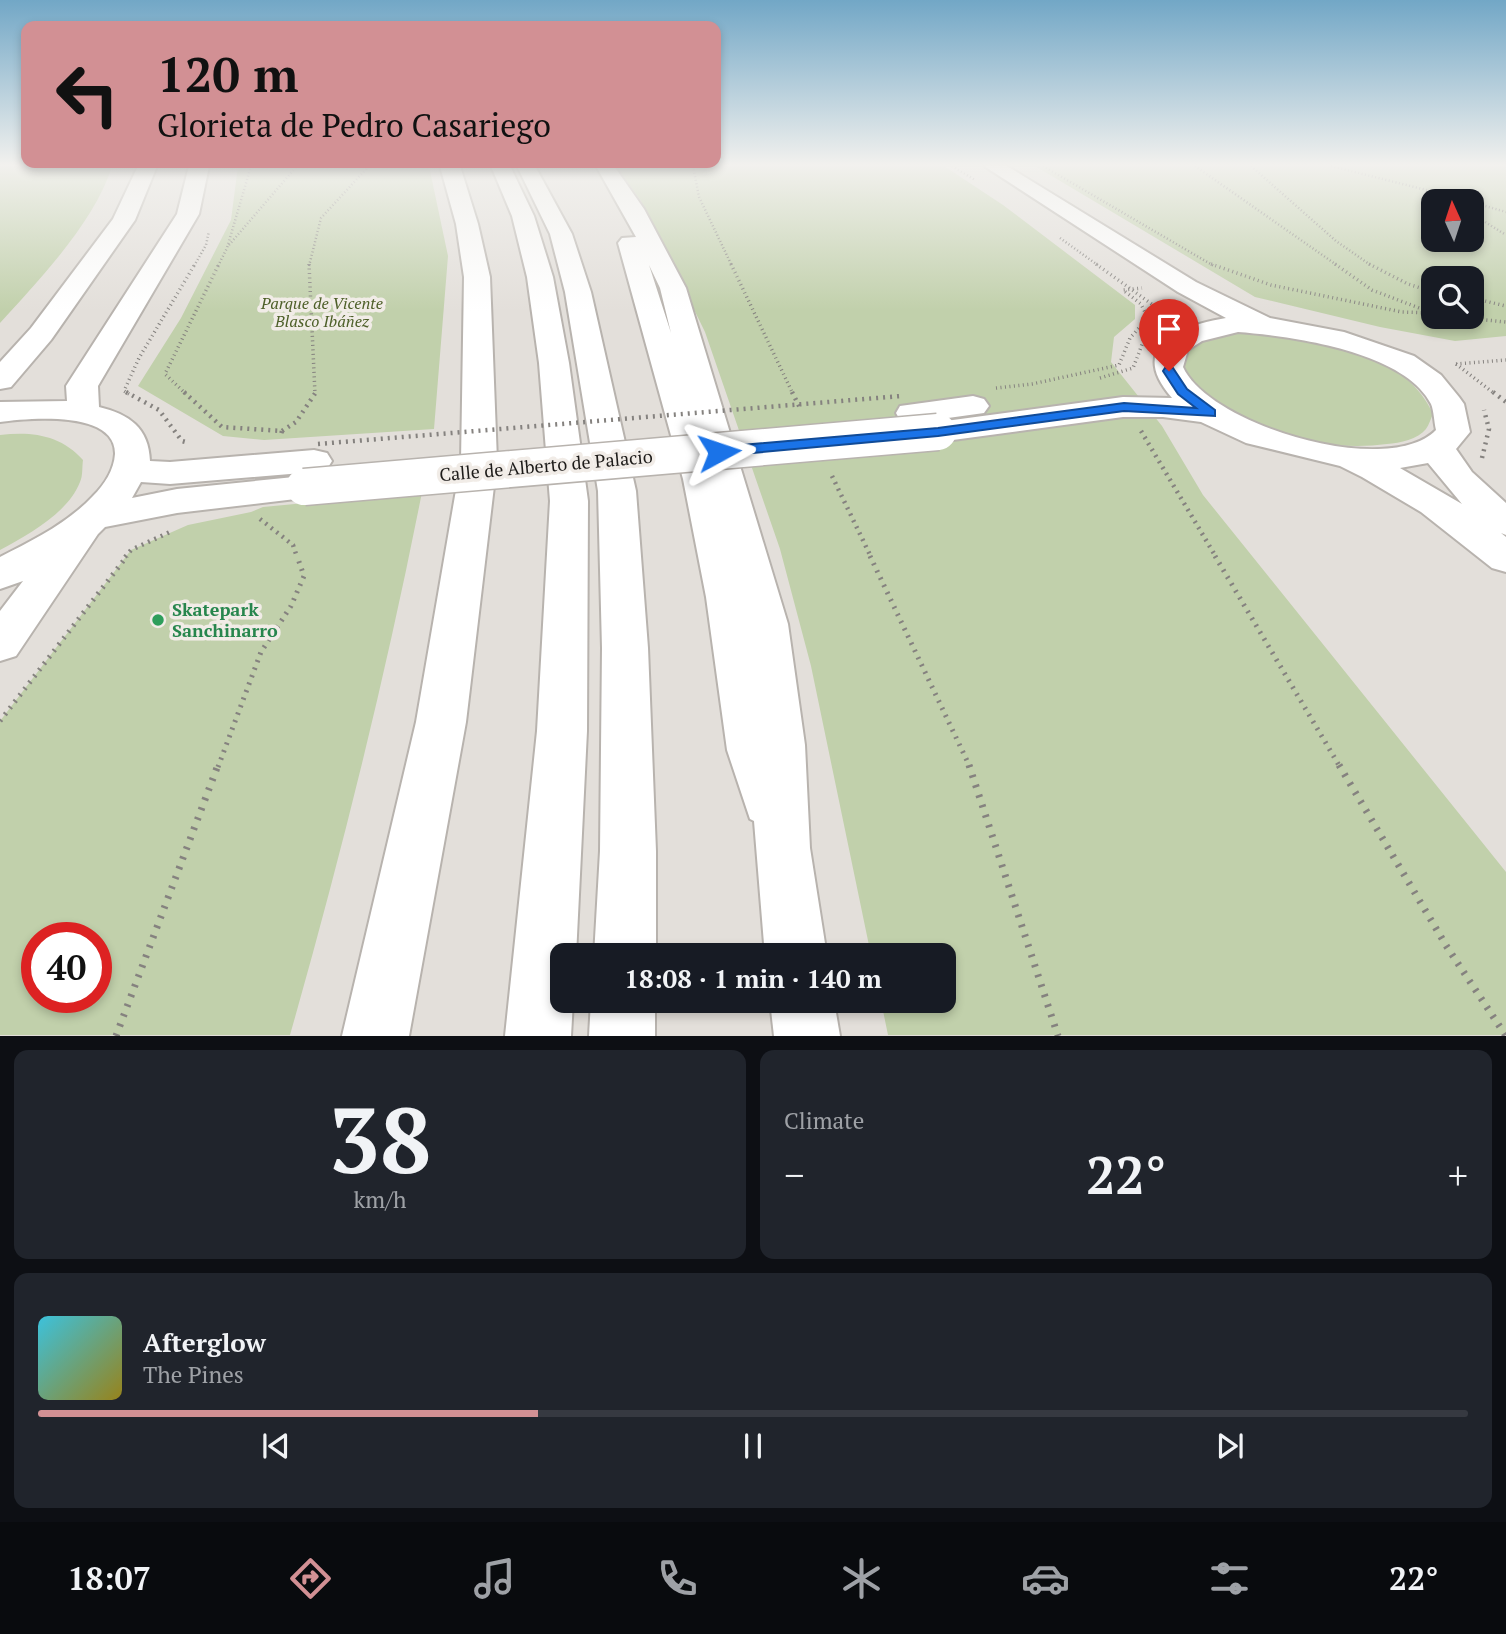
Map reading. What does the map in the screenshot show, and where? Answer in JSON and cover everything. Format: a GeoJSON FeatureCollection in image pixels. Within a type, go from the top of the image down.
{"type":"FeatureCollection","features":[{"type":"Feature","properties":{"kind":"main road"},"geometry":{"type":"LineString","coordinates":[[0,380],[41,334],[126,214]]}},
{"type":"Feature","properties":{"kind":"main road"},"geometry":{"type":"LineString","coordinates":[[83,411],[82,386],[188,214]]}},
{"type":"Feature","properties":{"kind":"main road"},"geometry":{"type":"LineString","coordinates":[[375,1035],[442,722],[479,461],[477,277],[464,214]]}},
{"type":"Feature","properties":{"kind":"main road"},"geometry":{"type":"LineString","coordinates":[[522,214],[540,277],[554,363],[569,501],[562,731],[538,1035]]}},
{"type":"Feature","properties":{"kind":"main road"},"geometry":{"type":"LineString","coordinates":[[551,214],[561,234],[578,292],[617,491],[626,715],[628,851],[625,943]]}},
{"type":"Feature","properties":{"kind":"main road"},"geometry":{"type":"LineString","coordinates":[[613,214],[629,239],[701,479],[727,597],[753,750],[782,848]]}},
{"type":"Feature","properties":{"kind":"main road"},"geometry":{"type":"LineString","coordinates":[[637,214],[673,288],[763,611],[780,745],[782,848],[794,943]]}},
{"type":"Feature","properties":{"kind":"main road"},"geometry":{"type":"LineString","coordinates":[[1049,214],[1163,293],[1180,311],[1186,336]]}},
{"type":"Feature","properties":{"kind":"main road"},"geometry":{"type":"LineString","coordinates":[[1069,214],[1223,309],[1272,325],[1349,341],[1418,373],[1442,393],[1455,414],[1454,432],[1437,447],[1412,456],[1378,459],[1339,456],[1292,447],[1247,432],[1211,413],[1183,391],[1169,371],[1167,357],[1173,345],[1186,336],[1218,327],[1272,325]]}},
{"type":"Feature","properties":{"kind":"main road","name":"Calle de Alberto de Palacio"},"geometry":{"type":"LineString","coordinates":[[131,470],[170,473],[288,467],[917,414],[1142,386],[1169,371]]}},
{"type":"Feature","properties":{"kind":"main road","name":"Calle de Alberto de Palacio"},"geometry":{"type":"LineString","coordinates":[[917,414],[1124,407],[1211,413]]}},
{"type":"Feature","properties":{"kind":"main road"},"geometry":{"type":"LineString","coordinates":[[0,412],[49,408],[83,411],[109,419],[127,431],[134,448],[131,470],[117,493],[89,520],[45,551],[0,575]]}},
{"type":"Feature","properties":{"kind":"main road"},"geometry":{"type":"LineString","coordinates":[[1437,447],[1449,470],[1469,493],[1506,522]]}},
{"type":"Feature","properties":{"kind":"main road"},"geometry":{"type":"LineString","coordinates":[[1339,456],[1400,482],[1460,520],[1506,558]]}},
{"type":"Feature","properties":{"kind":"main road","name":"Calle de Alberto de Palacio"},"geometry":{"type":"LineString","coordinates":[[89,520],[177,500],[288,467]]}},
{"type":"Feature","properties":{"kind":"main road"},"geometry":{"type":"LineString","coordinates":[[0,644],[60,565],[89,520]]}},
{"type":"Feature","properties":{"kind":"main road"},"geometry":{"type":"LineString","coordinates":[[622,1035],[623,1013]]}},
{"type":"Feature","properties":{"kind":"main road"},"geometry":{"type":"LineString","coordinates":[[804,1013],[807,1035]]}},
{"type":"Feature","properties":{"kind":"path"},"geometry":{"type":"LineString","coordinates":[[237,214],[227,248],[165,374],[222,426],[288,467],[917,414]]}},
{"type":"Feature","properties":{"kind":"path"},"geometry":{"type":"LineString","coordinates":[[227,248],[256,214]]}},
{"type":"Feature","properties":{"kind":"path"},"geometry":{"type":"LineString","coordinates":[[116,1035],[261,652],[291,606],[304,576],[293,545],[288,467],[296,422],[316,392],[309,260],[324,214]]}},
{"type":"Feature","properties":{"kind":"path"},"geometry":{"type":"LineString","coordinates":[[707,214],[804,417]]}},
{"type":"Feature","properties":{"kind":"path"},"geometry":{"type":"LineString","coordinates":[[1126,214],[1221,270],[1271,285],[1296,288],[1402,312],[1421,313]]}},
{"type":"Feature","properties":{"kind":"path"},"geometry":{"type":"LineString","coordinates":[[1264,214],[1372,290],[1421,309]]}},
{"type":"Feature","properties":{"kind":"path"},"geometry":{"type":"LineString","coordinates":[[1309,214],[1372,267],[1412,288],[1421,290]]}},
{"type":"Feature","properties":{"kind":"path"},"geometry":{"type":"LineString","coordinates":[[197,445],[182,441],[159,410],[124,391],[139,358],[206,245],[213,219]]}},
{"type":"Feature","properties":{"kind":"path"},"geometry":{"type":"LineString","coordinates":[[1484,221],[1506,235]]}},
{"type":"Feature","properties":{"kind":"path"},"geometry":{"type":"LineString","coordinates":[[1032,384],[1119,365],[1130,338],[1148,318],[1141,304],[1123,290],[1132,289],[1153,305],[1161,318],[1140,341],[1133,368],[1100,378]]}},
{"type":"Feature","properties":{"kind":"path"},"geometry":{"type":"LineString","coordinates":[[1484,301],[1506,306]]}},
{"type":"Feature","properties":{"kind":"path"},"geometry":{"type":"LineString","coordinates":[[1484,320],[1506,322]]}},
{"type":"Feature","properties":{"kind":"path"},"geometry":{"type":"LineString","coordinates":[[1506,360],[1455,364],[1506,402]]}},
{"type":"Feature","properties":{"kind":"path"},"geometry":{"type":"LineString","coordinates":[[1136,422],[1447,947],[1506,1035]]}},
{"type":"Feature","properties":{"kind":"path"},"geometry":{"type":"LineString","coordinates":[[825,462],[968,762],[1058,1035]]}},
{"type":"Feature","properties":{"kind":"path"},"geometry":{"type":"LineString","coordinates":[[0,721],[131,550],[176,530]]}},
{"type":"Feature","properties":{"kind":"green space"},"geometry":{"type":"Polygon","coordinates":[[[0,214],[89,214],[48,269],[0,323],[0,214]]]}},
{"type":"Feature","properties":{"kind":"green space","name":"Parque de Vicente Blasco Ibáñez"},"geometry":{"type":"Polygon","coordinates":[[[232,214],[439,214],[448,256],[434,429],[264,440],[223,436],[138,386],[181,318],[232,214]]]}},
{"type":"Feature","properties":{"kind":"green space"},"geometry":{"type":"Polygon","coordinates":[[[648,214],[1015,214],[1135,305],[1135,319],[1114,337],[1111,362],[1162,426],[1203,495],[1506,872],[1506,1035],[888,1035],[883,1013],[956,1013],[956,943],[869,943],[811,666],[780,549],[705,332],[648,214]]]}},
{"type":"Feature","properties":{"kind":"green space"},"geometry":{"type":"Polygon","coordinates":[[[1116,214],[1421,214],[1421,252],[1484,252],[1484,214],[1506,214],[1506,336],[1455,341],[1380,327],[1255,297],[1116,214]]]}},
{"type":"Feature","properties":{"kind":"green space"},"geometry":{"type":"Polygon","coordinates":[[[1263,331],[1311,338],[1383,363],[1421,393],[1433,414],[1427,427],[1414,438],[1392,443],[1365,446],[1319,443],[1273,432],[1252,423],[1231,413],[1198,389],[1183,363],[1197,344],[1216,335],[1263,331]]]}},
{"type":"Feature","properties":{"kind":"green space"},"geometry":{"type":"Polygon","coordinates":[[[0,435],[35,435],[56,440],[83,460],[81,480],[66,504],[46,522],[0,550],[0,435]]]}},
{"type":"Feature","properties":{"kind":"green space"},"geometry":{"type":"Polygon","coordinates":[[[422,492],[362,765],[290,1035],[0,1035],[0,721],[131,550],[188,525],[263,507],[422,492]]]}},
{"type":"Feature","properties":{"kind":"place","name":"Skatepark Sanchinarro"},"geometry":{"type":"Point","coordinates":[158,620]}},
{"type":"Feature","properties":{"kind":"route"},"geometry":{"type":"LineString","coordinates":[[719,452],[938,432],[1124,407],[1163,407],[1211,413],[1183,391],[1169,371]]}}]}
